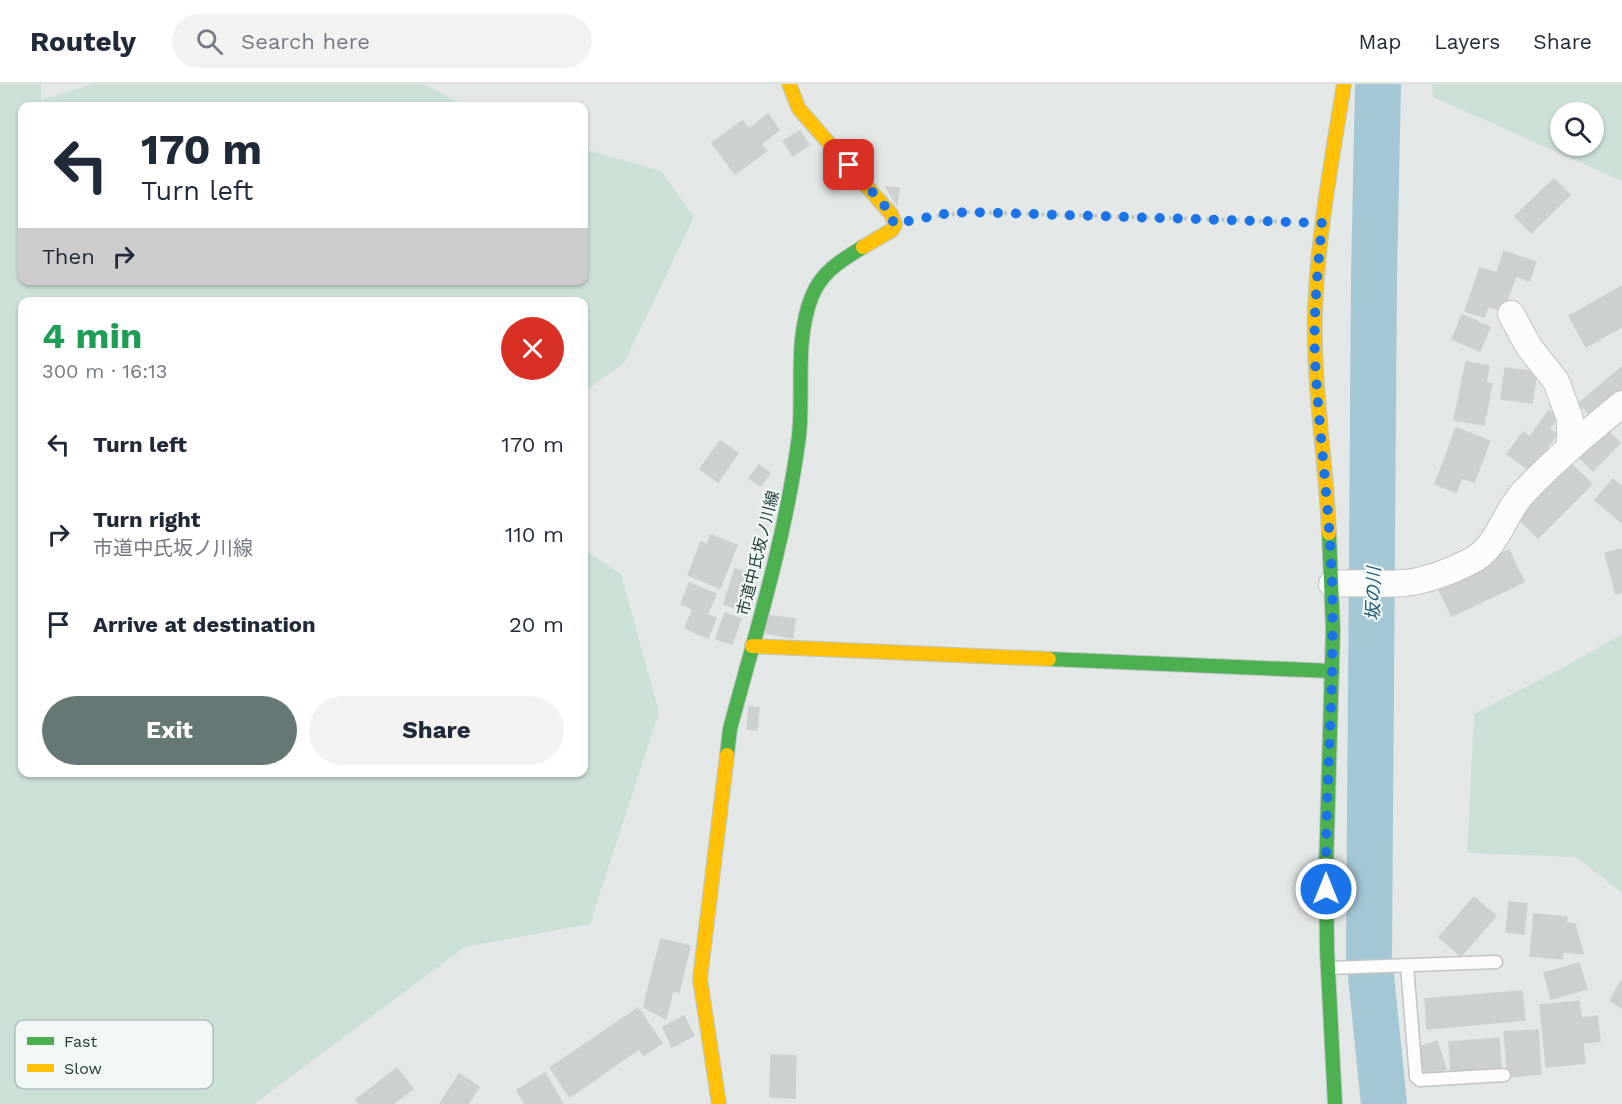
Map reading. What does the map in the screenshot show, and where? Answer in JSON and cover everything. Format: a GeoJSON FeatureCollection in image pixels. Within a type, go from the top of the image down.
{"type":"FeatureCollection","features":[{"type":"Feature","properties":{"kind":"street"},"geometry":{"type":"LineString","coordinates":[[789,84],[799,109],[879,199],[891,214],[894,224]]}},
{"type":"Feature","properties":{"kind":"street"},"geometry":{"type":"LineString","coordinates":[[1335,1104],[1334,967],[1326,835],[1332,671],[1338,584],[1328,504],[1315,357],[1317,283],[1322,223],[1344,84]]}},
{"type":"Feature","properties":{"kind":"street","name":"市道中氏坂ノ川線"},"geometry":{"type":"LineString","coordinates":[[719,1104],[700,980],[730,729],[786,519],[799,434],[802,336],[808,307],[818,285],[834,264],[892,230],[894,224]]}},
{"type":"Feature","properties":{"kind":"street"},"geometry":{"type":"LineString","coordinates":[[1511,314],[1529,347],[1556,381],[1570,419],[1570,448]]}},
{"type":"Feature","properties":{"kind":"street"},"geometry":{"type":"LineString","coordinates":[[1338,584],[1406,583],[1464,564],[1486,551],[1509,512],[1523,494],[1570,448],[1622,404]]}},
{"type":"Feature","properties":{"kind":"street"},"geometry":{"type":"LineString","coordinates":[[752,646],[1332,671]]}},
{"type":"Feature","properties":{"kind":"lane"},"geometry":{"type":"LineString","coordinates":[[1334,967],[1497,962]]}},
{"type":"Feature","properties":{"kind":"lane"},"geometry":{"type":"LineString","coordinates":[[1403,966],[1416,1077],[1420,1080],[1504,1075]]}},
{"type":"Feature","properties":{"kind":"path"},"geometry":{"type":"LineString","coordinates":[[894,224],[967,212],[1322,223]]}},
{"type":"Feature","properties":{"kind":"green space"},"geometry":{"type":"Polygon","coordinates":[[[0,84],[41,84],[41,100],[92,84],[424,84],[458,102],[18,102],[18,285],[588,285],[588,150],[661,171],[694,217],[624,363],[588,389],[588,297],[18,297],[18,777],[588,777],[588,552],[621,574],[659,712],[590,924],[465,947],[254,1104],[0,1104],[0,84]]]}},
{"type":"Feature","properties":{"kind":"green space"},"geometry":{"type":"Polygon","coordinates":[[[1432,84],[1622,84],[1622,181],[1566,156],[1604,156],[1604,102],[1550,102],[1550,149],[1433,97],[1432,84]]]}},
{"type":"Feature","properties":{"kind":"green space"},"geometry":{"type":"Polygon","coordinates":[[[1622,634],[1622,893],[1576,857],[1467,853],[1474,714],[1622,634]]]}},
{"type":"Feature","properties":{"kind":"building"},"geometry":{"type":"Polygon","coordinates":[[[768,114],[779,130],[761,144],[767,151],[735,174],[712,143],[742,121],[749,129],[768,114]]]}},
{"type":"Feature","properties":{"kind":"building"},"geometry":{"type":"Polygon","coordinates":[[[800,131],[809,145],[793,156],[783,141],[800,131]]]}},
{"type":"Feature","properties":{"kind":"building"},"geometry":{"type":"Polygon","coordinates":[[[1554,179],[1570,195],[1531,233],[1515,216],[1554,179]]]}},
{"type":"Feature","properties":{"kind":"building"},"geometry":{"type":"Polygon","coordinates":[[[886,187],[899,188],[897,205],[886,187]]]}},
{"type":"Feature","properties":{"kind":"building"},"geometry":{"type":"Polygon","coordinates":[[[1504,251],[1536,262],[1529,281],[1516,276],[1503,311],[1488,306],[1484,317],[1465,311],[1480,268],[1497,273],[1504,251]]]}},
{"type":"Feature","properties":{"kind":"building"},"geometry":{"type":"Polygon","coordinates":[[[1622,286],[1622,327],[1586,347],[1569,316],[1622,286]]]}},
{"type":"Feature","properties":{"kind":"building"},"geometry":{"type":"Polygon","coordinates":[[[1462,315],[1490,327],[1480,351],[1452,339],[1462,315]]]}},
{"type":"Feature","properties":{"kind":"building"},"geometry":{"type":"Polygon","coordinates":[[[1466,362],[1489,366],[1486,382],[1492,384],[1484,425],[1454,420],[1466,362]]]}},
{"type":"Feature","properties":{"kind":"building"},"geometry":{"type":"Polygon","coordinates":[[[1622,367],[1622,392],[1591,417],[1579,403],[1622,367]]]}},
{"type":"Feature","properties":{"kind":"building"},"geometry":{"type":"Polygon","coordinates":[[[1505,368],[1537,372],[1532,403],[1501,399],[1505,368]]]}},
{"type":"Feature","properties":{"kind":"building"},"geometry":{"type":"Polygon","coordinates":[[[1549,410],[1558,416],[1549,429],[1557,434],[1547,448],[1551,451],[1535,474],[1507,454],[1523,432],[1530,437],[1549,410]]]}},
{"type":"Feature","properties":{"kind":"building"},"geometry":{"type":"Polygon","coordinates":[[[1456,428],[1490,441],[1474,482],[1462,478],[1456,492],[1435,484],[1456,428]]]}},
{"type":"Feature","properties":{"kind":"building"},"geometry":{"type":"Polygon","coordinates":[[[1606,429],[1620,443],[1593,471],[1578,456],[1606,429]]]}},
{"type":"Feature","properties":{"kind":"building"},"geometry":{"type":"Polygon","coordinates":[[[720,441],[738,453],[718,482],[700,469],[720,441]]]}},
{"type":"Feature","properties":{"kind":"building"},"geometry":{"type":"Polygon","coordinates":[[[1569,462],[1592,484],[1538,538],[1516,516],[1569,462]]]}},
{"type":"Feature","properties":{"kind":"building"},"geometry":{"type":"Polygon","coordinates":[[[759,465],[770,473],[761,486],[749,478],[759,465]]]}},
{"type":"Feature","properties":{"kind":"building"},"geometry":{"type":"Polygon","coordinates":[[[1613,479],[1622,486],[1622,523],[1595,500],[1613,479]]]}},
{"type":"Feature","properties":{"kind":"building"},"geometry":{"type":"Polygon","coordinates":[[[711,535],[737,545],[720,588],[688,575],[701,542],[707,545],[711,535]]]}},
{"type":"Feature","properties":{"kind":"building"},"geometry":{"type":"Polygon","coordinates":[[[1622,549],[1622,592],[1616,594],[1605,553],[1622,549]]]}},
{"type":"Feature","properties":{"kind":"building"},"geometry":{"type":"Polygon","coordinates":[[[1509,550],[1524,582],[1452,616],[1439,590],[1487,568],[1483,562],[1509,550]]]}},
{"type":"Feature","properties":{"kind":"building"},"geometry":{"type":"Polygon","coordinates":[[[735,569],[756,575],[745,611],[724,604],[735,569]]]}},
{"type":"Feature","properties":{"kind":"building"},"geometry":{"type":"Polygon","coordinates":[[[689,583],[716,594],[707,615],[716,618],[708,638],[685,628],[693,609],[681,604],[689,583]]]}},
{"type":"Feature","properties":{"kind":"building"},"geometry":{"type":"Polygon","coordinates":[[[725,613],[741,619],[732,644],[716,639],[725,613]]]}},
{"type":"Feature","properties":{"kind":"building"},"geometry":{"type":"Polygon","coordinates":[[[767,615],[795,619],[793,638],[764,633],[767,615]]]}},
{"type":"Feature","properties":{"kind":"building"},"geometry":{"type":"Polygon","coordinates":[[[749,707],[759,708],[757,730],[747,729],[749,707]]]}},
{"type":"Feature","properties":{"kind":"building"},"geometry":{"type":"Polygon","coordinates":[[[1474,897],[1496,916],[1461,956],[1439,937],[1474,897]]]}},
{"type":"Feature","properties":{"kind":"building"},"geometry":{"type":"Polygon","coordinates":[[[1509,902],[1527,904],[1524,934],[1506,932],[1509,902]]]}},
{"type":"Feature","properties":{"kind":"building"},"geometry":{"type":"Polygon","coordinates":[[[1534,914],[1567,917],[1566,923],[1575,924],[1583,954],[1563,952],[1562,959],[1530,956],[1534,914]]]}},
{"type":"Feature","properties":{"kind":"building"},"geometry":{"type":"Polygon","coordinates":[[[661,939],[690,946],[679,992],[649,985],[661,939]]]}},
{"type":"Feature","properties":{"kind":"building"},"geometry":{"type":"Polygon","coordinates":[[[1579,963],[1587,989],[1551,999],[1544,973],[1579,963]]]}},
{"type":"Feature","properties":{"kind":"building"},"geometry":{"type":"Polygon","coordinates":[[[1622,982],[1622,1008],[1610,1000],[1622,982]]]}},
{"type":"Feature","properties":{"kind":"building"},"geometry":{"type":"Polygon","coordinates":[[[649,985],[673,990],[666,1019],[644,1007],[649,985]]]}},
{"type":"Feature","properties":{"kind":"building"},"geometry":{"type":"Polygon","coordinates":[[[1522,991],[1525,1020],[1427,1029],[1425,999],[1522,991]]]}},
{"type":"Feature","properties":{"kind":"building"},"geometry":{"type":"Polygon","coordinates":[[[1579,1001],[1581,1018],[1597,1016],[1600,1041],[1583,1043],[1585,1063],[1546,1067],[1540,1005],[1579,1001]]]}},
{"type":"Feature","properties":{"kind":"building"},"geometry":{"type":"Polygon","coordinates":[[[638,1008],[662,1043],[644,1055],[639,1049],[570,1097],[550,1068],[638,1008]]]}},
{"type":"Feature","properties":{"kind":"building"},"geometry":{"type":"Polygon","coordinates":[[[684,1016],[694,1036],[672,1047],[663,1027],[684,1016]]]}},
{"type":"Feature","properties":{"kind":"building"},"geometry":{"type":"Polygon","coordinates":[[[1538,1030],[1541,1074],[1508,1077],[1504,1032],[1538,1030]]]}},
{"type":"Feature","properties":{"kind":"building"},"geometry":{"type":"Polygon","coordinates":[[[1499,1038],[1501,1068],[1451,1072],[1449,1042],[1499,1038]]]}},
{"type":"Feature","properties":{"kind":"building"},"geometry":{"type":"Polygon","coordinates":[[[1437,1041],[1446,1069],[1426,1076],[1417,1048],[1437,1041]]]}},
{"type":"Feature","properties":{"kind":"building"},"geometry":{"type":"Polygon","coordinates":[[[771,1055],[796,1056],[795,1098],[770,1097],[771,1055]]]}},
{"type":"Feature","properties":{"kind":"building"},"geometry":{"type":"Polygon","coordinates":[[[397,1068],[413,1089],[393,1104],[359,1104],[356,1100],[397,1068]]]}},
{"type":"Feature","properties":{"kind":"building"},"geometry":{"type":"Polygon","coordinates":[[[545,1073],[563,1104],[525,1104],[517,1090],[545,1073]]]}},
{"type":"Feature","properties":{"kind":"building"},"geometry":{"type":"Polygon","coordinates":[[[459,1074],[479,1087],[468,1104],[440,1104],[459,1074]]]}},
{"type":"Feature","properties":{"kind":"waterway","name":"坂の川"},"geometry":{"type":"LineString","coordinates":[[1378,84],[1374,277],[1369,956],[1384,1104]]}},
{"type":"Feature","properties":{"kind":"traffic: fast"},"geometry":{"type":"LineString","coordinates":[[727,755],[730,729],[769,584],[793,473],[799,436],[801,348],[806,313],[816,287],[827,273],[863,247]]}},
{"type":"Feature","properties":{"kind":"traffic: fast"},"geometry":{"type":"LineString","coordinates":[[1329,533],[1333,629],[1326,869],[1327,950],[1335,1104]]}},
{"type":"Feature","properties":{"kind":"traffic: fast"},"geometry":{"type":"LineString","coordinates":[[1049,659],[1332,671]]}},
{"type":"Feature","properties":{"kind":"traffic: slow"},"geometry":{"type":"LineString","coordinates":[[789,84],[799,109],[891,214],[895,224],[892,230],[863,247]]}},
{"type":"Feature","properties":{"kind":"traffic: slow"},"geometry":{"type":"LineString","coordinates":[[1329,533],[1316,369],[1315,314],[1322,227],[1344,84]]}},
{"type":"Feature","properties":{"kind":"traffic: slow"},"geometry":{"type":"LineString","coordinates":[[752,646],[1049,659]]}},
{"type":"Feature","properties":{"kind":"traffic: slow"},"geometry":{"type":"LineString","coordinates":[[719,1104],[700,979],[727,755]]}},
{"type":"Feature","properties":{"kind":"route"},"geometry":{"type":"LineString","coordinates":[[849,165],[890,212],[894,224],[967,212],[1322,223],[1317,273],[1315,357],[1328,504],[1333,629],[1326,889]]}}]}
